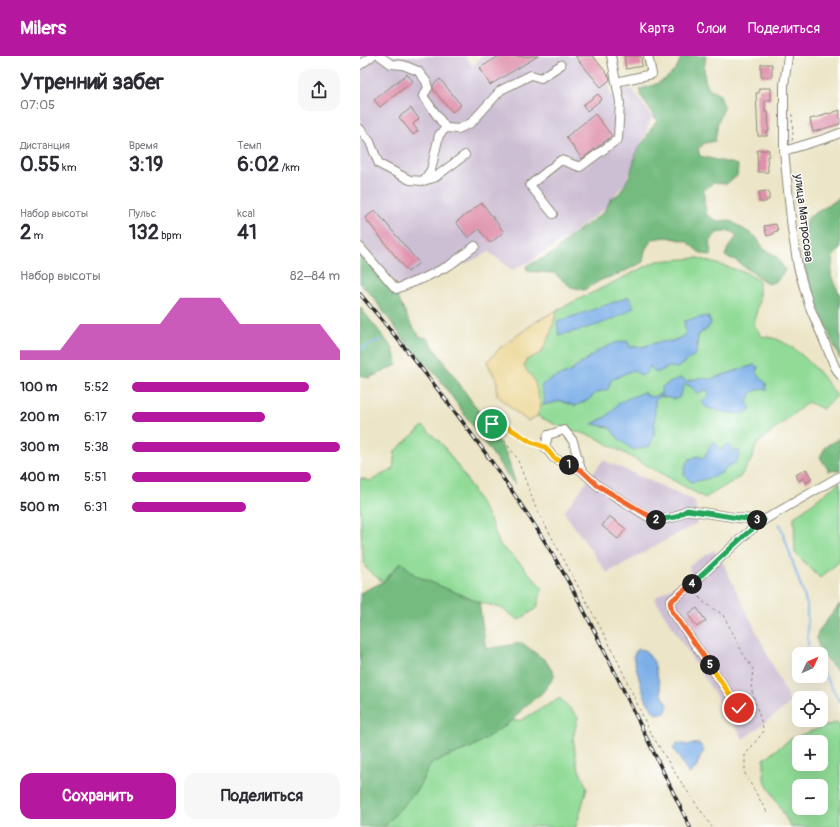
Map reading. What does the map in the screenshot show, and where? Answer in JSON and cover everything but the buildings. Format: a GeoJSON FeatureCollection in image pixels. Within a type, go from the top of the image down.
{"type":"FeatureCollection","features":[{"type":"Feature","properties":{"kind":"street"},"geometry":{"type":"LineString","coordinates":[[360,65],[372,56]]}},
{"type":"Feature","properties":{"kind":"street"},"geometry":{"type":"LineString","coordinates":[[380,56],[391,64],[403,65],[418,71],[426,81],[428,88],[423,96],[446,128]]}},
{"type":"Feature","properties":{"kind":"street"},"geometry":{"type":"LineString","coordinates":[[553,214],[530,185],[561,160],[580,167],[618,139],[620,102],[612,56]]}},
{"type":"Feature","properties":{"kind":"street"},"geometry":{"type":"LineString","coordinates":[[616,82],[652,74],[648,56]]}},
{"type":"Feature","properties":{"kind":"street","name":"улица Матросова"},"geometry":{"type":"LineString","coordinates":[[788,56],[784,85],[784,151],[792,229],[798,268],[809,305],[835,367],[840,375]]}},
{"type":"Feature","properties":{"kind":"street"},"geometry":{"type":"LineString","coordinates":[[424,181],[431,170],[439,135],[446,128],[458,128],[471,123],[501,90],[531,75],[541,78],[561,65]]}},
{"type":"Feature","properties":{"kind":"street"},"geometry":{"type":"LineString","coordinates":[[360,129],[363,138],[370,142],[380,164],[410,180],[424,181],[434,178],[465,155]]}},
{"type":"Feature","properties":{"kind":"street"},"geometry":{"type":"LineString","coordinates":[[784,151],[840,133]]}},
{"type":"Feature","properties":{"kind":"street"},"geometry":{"type":"LineString","coordinates":[[360,247],[396,289],[424,278],[450,265],[475,246]]}},
{"type":"Feature","properties":{"kind":"street"},"geometry":{"type":"LineString","coordinates":[[581,470],[573,441],[564,430],[548,436],[545,447],[554,458],[581,470],[597,485],[655,521],[676,517],[687,510],[739,518],[764,520]]}},
{"type":"Feature","properties":{"kind":"street"},"geometry":{"type":"LineString","coordinates":[[739,708],[672,611],[670,602],[691,585],[746,534],[764,520],[840,476]]}},
{"type":"Feature","properties":{"kind":"path"},"geometry":{"type":"LineString","coordinates":[[545,447],[531,442],[490,416],[492,424],[517,458],[535,506],[614,653],[650,732],[679,779],[712,827]]}},
{"type":"Feature","properties":{"kind":"path"},"geometry":{"type":"LineString","coordinates":[[691,585],[702,601],[723,615],[742,652],[753,669],[751,688],[764,731],[746,755],[745,774],[768,814]]}},
{"type":"Feature","properties":{"kind":"shaded area"},"geometry":{"type":"Polygon","coordinates":[[[360,56],[465,56],[473,66],[482,56],[593,56],[611,79],[609,81],[610,96],[623,89],[632,89],[652,117],[626,181],[604,209],[570,235],[529,262],[512,270],[489,252],[414,289],[401,290],[360,241],[360,56]]]}},
{"type":"Feature","properties":{"kind":"shaded area"},"geometry":{"type":"Polygon","coordinates":[[[603,460],[695,501],[697,523],[607,573],[564,512],[603,460]]]}},
{"type":"Feature","properties":{"kind":"shaded area"},"geometry":{"type":"Polygon","coordinates":[[[714,550],[723,563],[791,703],[743,739],[654,598],[691,576],[689,566],[714,550]]]}},
{"type":"Feature","properties":{"kind":"green space"},"geometry":{"type":"Polygon","coordinates":[[[681,56],[706,56],[704,68],[705,81],[710,89],[720,95],[724,108],[718,122],[715,141],[705,143],[698,149],[700,156],[738,165],[737,176],[726,184],[713,183],[704,190],[704,202],[707,215],[717,221],[729,220],[756,237],[764,249],[777,257],[785,270],[777,281],[768,284],[735,260],[725,256],[728,248],[737,236],[731,231],[716,233],[710,242],[711,256],[699,252],[686,241],[667,237],[652,239],[645,250],[643,262],[619,274],[601,280],[584,290],[571,287],[554,273],[527,271],[526,266],[554,253],[569,237],[603,213],[611,199],[620,193],[630,175],[637,150],[657,121],[641,96],[639,89],[659,83],[665,79],[675,69],[681,56]]]}},
{"type":"Feature","properties":{"kind":"green space"},"geometry":{"type":"Polygon","coordinates":[[[840,198],[840,249],[833,257],[831,276],[840,295],[840,359],[823,320],[806,273],[799,235],[809,217],[840,198]]]}},
{"type":"Feature","properties":{"kind":"green space"},"geometry":{"type":"Polygon","coordinates":[[[360,252],[398,298],[409,321],[420,337],[427,338],[482,416],[506,453],[516,485],[438,377],[405,341],[372,296],[360,283],[360,252]]]}},
{"type":"Feature","properties":{"kind":"green space"},"geometry":{"type":"Polygon","coordinates":[[[698,258],[747,273],[759,281],[759,300],[754,324],[761,336],[779,340],[804,357],[837,396],[823,409],[808,402],[757,444],[752,459],[740,477],[705,498],[595,437],[561,427],[537,416],[541,406],[524,367],[526,360],[550,335],[557,310],[657,261],[698,258]],[[708,316],[686,335],[673,341],[659,342],[642,347],[630,347],[627,341],[599,350],[570,372],[549,380],[544,405],[561,401],[575,406],[588,400],[596,393],[608,389],[611,380],[633,370],[650,366],[656,373],[669,367],[677,368],[696,354],[698,335],[707,329],[711,323],[708,316]],[[754,365],[711,379],[699,378],[688,381],[653,397],[647,396],[592,424],[609,427],[619,439],[654,435],[655,401],[660,396],[673,399],[685,384],[692,387],[707,389],[710,395],[747,402],[752,392],[762,388],[766,383],[756,373],[754,365]],[[729,446],[703,458],[698,456],[689,459],[722,473],[725,468],[733,464],[740,451],[733,450],[729,446]]]}},
{"type":"Feature","properties":{"kind":"green space"},"geometry":{"type":"Polygon","coordinates":[[[360,307],[393,349],[397,365],[369,378],[360,375],[360,307]]]}},
{"type":"Feature","properties":{"kind":"green space"},"geometry":{"type":"Polygon","coordinates":[[[423,426],[443,445],[465,477],[490,520],[500,545],[522,565],[542,588],[537,608],[519,620],[501,608],[479,602],[416,576],[401,562],[383,582],[366,568],[361,539],[360,478],[370,481],[393,469],[395,451],[423,426]]]}},
{"type":"Feature","properties":{"kind":"green space"},"geometry":{"type":"Polygon","coordinates":[[[840,438],[840,470],[829,471],[820,457],[826,446],[840,438]]]}},
{"type":"Feature","properties":{"kind":"green space"},"geometry":{"type":"Polygon","coordinates":[[[840,482],[840,561],[820,578],[795,553],[794,517],[840,482]]]}},
{"type":"Feature","properties":{"kind":"green space"},"geometry":{"type":"Polygon","coordinates":[[[401,562],[416,576],[479,602],[486,649],[522,643],[546,661],[555,676],[542,693],[524,707],[512,721],[474,746],[432,763],[417,790],[385,826],[360,827],[360,593],[383,582],[401,562]]]}},
{"type":"Feature","properties":{"kind":"green space"},"geometry":{"type":"Polygon","coordinates":[[[840,604],[840,674],[828,661],[828,647],[819,647],[816,638],[820,629],[840,604]]]}},
{"type":"Feature","properties":{"kind":"green space"},"geometry":{"type":"Polygon","coordinates":[[[560,698],[578,717],[573,738],[577,765],[587,788],[576,827],[383,827],[417,790],[432,763],[470,748],[512,721],[521,720],[560,698]]]}},
{"type":"Feature","properties":{"kind":"green space"},"geometry":{"type":"Polygon","coordinates":[[[837,722],[840,725],[840,827],[791,827],[764,779],[764,759],[792,738],[792,771],[828,771],[828,735],[800,735],[823,727],[828,727],[828,725],[837,722]]]}},
{"type":"Feature","properties":{"kind":"sand"},"geometry":{"type":"Polygon","coordinates":[[[557,310],[550,335],[541,353],[526,360],[524,367],[534,380],[541,406],[537,416],[528,421],[497,395],[497,381],[487,362],[500,348],[537,321],[557,310]]]}},
{"type":"Feature","properties":{"kind":"water"},"geometry":{"type":"Polygon","coordinates":[[[629,297],[634,307],[618,317],[598,325],[559,335],[557,322],[629,297]]]}},
{"type":"Feature","properties":{"kind":"water"},"geometry":{"type":"Polygon","coordinates":[[[707,316],[711,323],[707,329],[698,335],[696,354],[677,368],[669,367],[656,373],[650,366],[647,372],[642,376],[633,370],[611,380],[608,389],[596,393],[588,400],[575,406],[561,401],[543,405],[545,401],[541,386],[549,380],[570,372],[599,350],[615,343],[627,341],[630,347],[642,347],[659,342],[673,341],[686,335],[684,321],[707,316]]]}},
{"type":"Feature","properties":{"kind":"water"},"geometry":{"type":"Polygon","coordinates":[[[754,365],[758,367],[757,374],[766,383],[767,391],[762,388],[752,392],[747,402],[751,409],[743,414],[729,413],[707,408],[701,402],[709,395],[707,389],[697,394],[692,387],[685,384],[679,398],[673,399],[660,396],[655,401],[654,435],[650,446],[633,450],[619,439],[609,427],[592,424],[606,417],[620,402],[644,392],[647,396],[653,397],[661,394],[662,387],[679,378],[688,381],[699,378],[711,379],[754,365]]]}},
{"type":"Feature","properties":{"kind":"water"},"geometry":{"type":"Polygon","coordinates":[[[713,441],[717,444],[720,451],[727,444],[733,450],[740,451],[738,459],[735,463],[725,468],[721,473],[714,477],[691,482],[684,474],[686,465],[691,459],[698,456],[703,458],[713,441]]]}},
{"type":"Feature","properties":{"kind":"water"},"geometry":{"type":"Polygon","coordinates":[[[637,649],[645,650],[654,662],[662,695],[668,704],[666,712],[656,714],[647,701],[633,657],[637,649]]]}},
{"type":"Feature","properties":{"kind":"water"},"geometry":{"type":"Polygon","coordinates":[[[677,743],[688,745],[699,743],[704,751],[696,768],[689,774],[673,748],[677,743]]]}},
{"type":"Feature","properties":{"kind":"waterway"},"geometry":{"type":"LineString","coordinates":[[360,350],[381,339]]}},
{"type":"Feature","properties":{"kind":"waterway"},"geometry":{"type":"LineString","coordinates":[[780,524],[807,605],[808,647]]}},
{"type":"Feature","properties":{"kind":"waterway"},"geometry":{"type":"LineString","coordinates":[[828,681],[840,702]]}},
{"type":"Feature","properties":{"kind":"railway"},"geometry":{"type":"LineString","coordinates":[[360,294],[453,408],[517,498],[551,551],[601,644],[690,827]]}},
{"type":"Feature","properties":{"kind":"route"},"geometry":{"type":"LineString","coordinates":[[492,424],[490,416],[531,442],[545,447],[554,458],[581,470],[597,485],[655,521],[676,517],[687,510],[739,518],[764,520],[746,534],[691,585],[670,602],[672,611],[739,708]]}}]}
